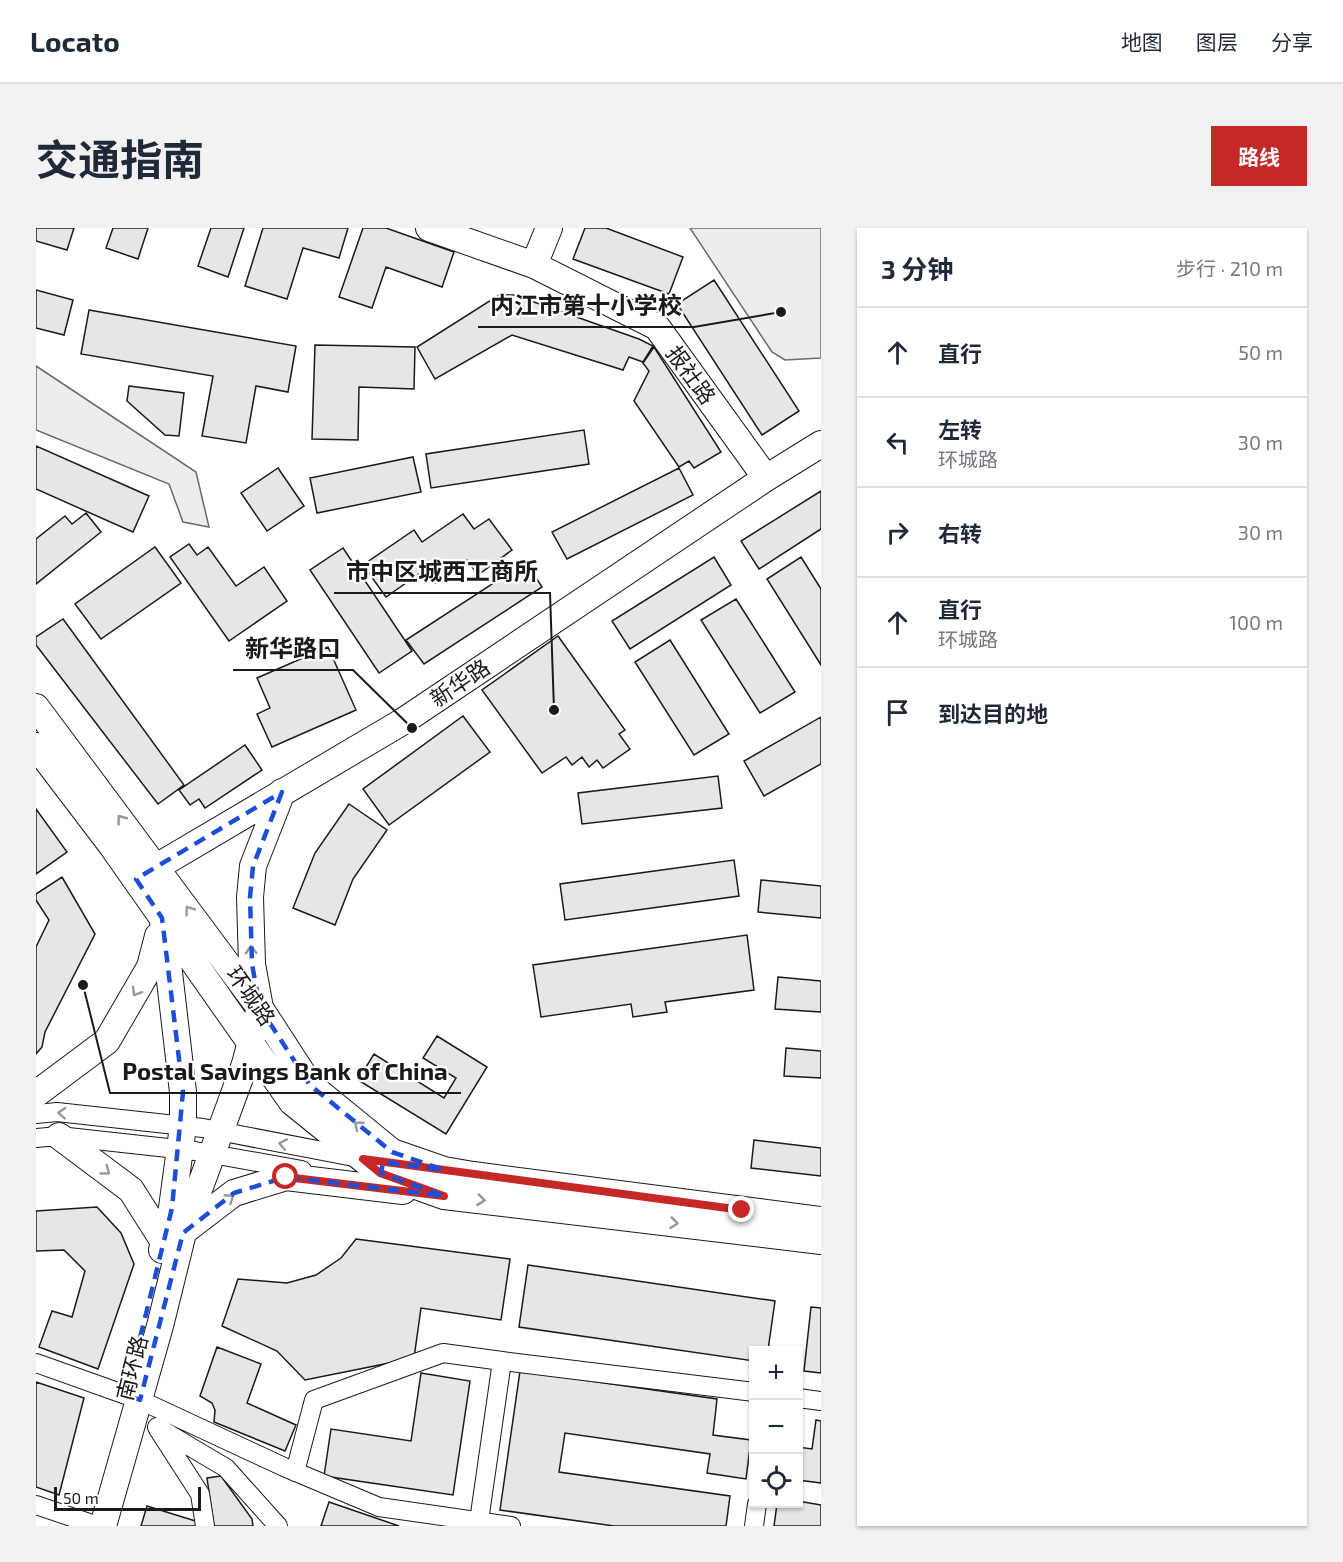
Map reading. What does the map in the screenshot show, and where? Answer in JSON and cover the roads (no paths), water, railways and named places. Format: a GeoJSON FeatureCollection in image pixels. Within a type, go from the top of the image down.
{"type":"FeatureCollection","features":[{"type":"Feature","properties":{"kind":"main road","name":"报社路"},"geometry":{"type":"LineString","coordinates":[[429,228],[534,265],[657,327],[766,478]]}},
{"type":"Feature","properties":{"kind":"main road"},"geometry":{"type":"LineString","coordinates":[[534,265],[549,228]]}},
{"type":"Feature","properties":{"kind":"main road","name":"新华路"},"geometry":{"type":"LineString","coordinates":[[146,873],[402,722],[766,478],[821,444]]}},
{"type":"Feature","properties":{"kind":"main road","name":"环城路"},"geometry":{"type":"LineString","coordinates":[[36,707],[146,873],[162,918],[292,1102],[380,1173],[444,1196],[821,1241]]}},
{"type":"Feature","properties":{"kind":"main road","name":"环城路"},"geometry":{"type":"LineString","coordinates":[[36,747],[260,1008],[310,1085],[392,1152],[444,1170],[485,1177],[821,1220]]}},
{"type":"Feature","properties":{"kind":"main road"},"geometry":{"type":"LineString","coordinates":[[173,1237],[216,1142],[251,1043],[260,1008],[252,964],[250,897],[253,866],[282,792]]}},
{"type":"Feature","properties":{"kind":"main road"},"geometry":{"type":"LineString","coordinates":[[36,1094],[107,1041],[150,967],[162,918]]}},
{"type":"Feature","properties":{"kind":"main road","name":"南环路"},"geometry":{"type":"LineString","coordinates":[[94,1525],[133,1397],[173,1237],[172,1208],[181,1138],[183,1092],[162,918]]}},
{"type":"Feature","properties":{"kind":"main road"},"geometry":{"type":"LineString","coordinates":[[48,1137],[131,1190],[173,1237]]}},
{"type":"Feature","properties":{"kind":"main road"},"geometry":{"type":"LineString","coordinates":[[173,1237],[234,1193],[286,1177],[444,1196]]}},
{"type":"Feature","properties":{"kind":"street"},"geometry":{"type":"LineString","coordinates":[[36,1114],[57,1112],[181,1138],[444,1170]]}},
{"type":"Feature","properties":{"kind":"street"},"geometry":{"type":"LineString","coordinates":[[48,1137],[181,1138]]}},
{"type":"Feature","properties":{"kind":"street"},"geometry":{"type":"LineString","coordinates":[[216,1142],[444,1196]]}},
{"type":"Feature","properties":{"kind":"street"},"geometry":{"type":"LineString","coordinates":[[295,1472],[314,1400],[443,1353],[749,1391]]}},
{"type":"Feature","properties":{"kind":"street"},"geometry":{"type":"LineString","coordinates":[[479,1521],[502,1360]]}},
{"type":"Feature","properties":{"kind":"street"},"geometry":{"type":"LineString","coordinates":[[36,1363],[133,1397],[295,1472],[379,1507],[511,1526]]}},
{"type":"Feature","properties":{"kind":"street"},"geometry":{"type":"LineString","coordinates":[[133,1397],[157,1426],[200,1494],[205,1526]]}},
{"type":"Feature","properties":{"kind":"street"},"geometry":{"type":"LineString","coordinates":[[803,1399],[821,1401]]}},
{"type":"Feature","properties":{"kind":"street"},"geometry":{"type":"LineString","coordinates":[[157,1426],[226,1468],[278,1526]]}},
{"type":"Feature","properties":{"kind":"street"},"geometry":{"type":"LineString","coordinates":[[36,1505],[94,1525]]}},
{"type":"Feature","properties":{"kind":"street"},"geometry":{"type":"LineString","coordinates":[[754,1526],[756,1508]]}},
{"type":"Feature","properties":{"kind":"place","name":"内江市第十小学校"},"geometry":{"type":"Point","coordinates":[781,312]}},
{"type":"Feature","properties":{"kind":"place","name":"市中区城西工商所"},"geometry":{"type":"Point","coordinates":[554,710]}},
{"type":"Feature","properties":{"kind":"place","name":"新华路口"},"geometry":{"type":"Point","coordinates":[412,728]}},
{"type":"Feature","properties":{"kind":"place","name":"Postal Savings Bank of China"},"geometry":{"type":"Point","coordinates":[83,985]}}]}
